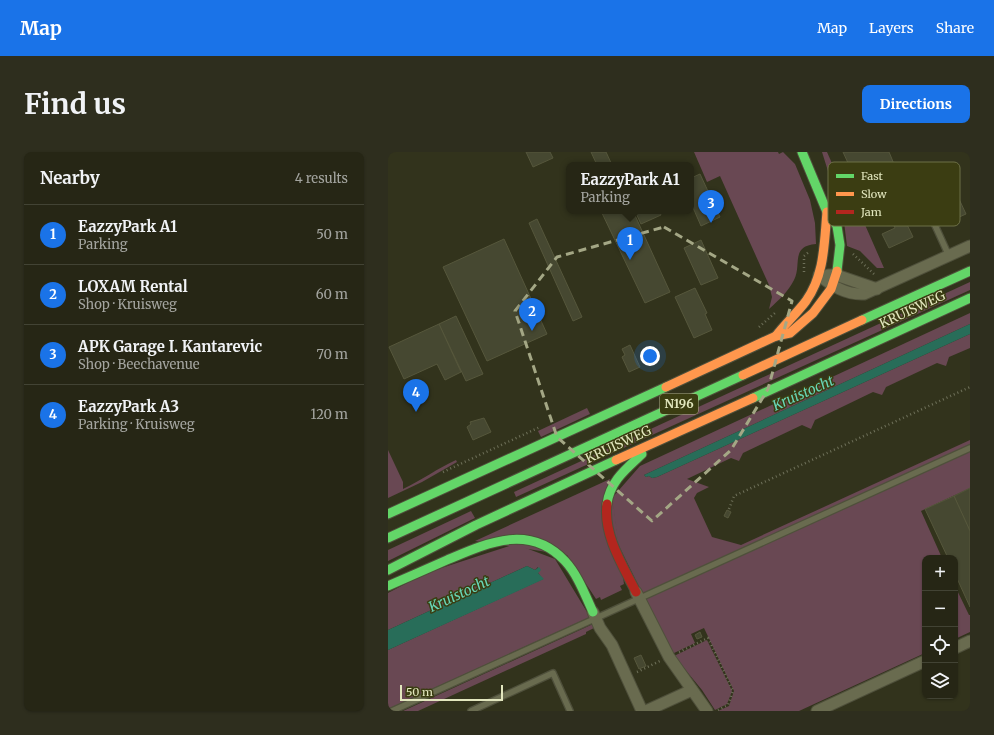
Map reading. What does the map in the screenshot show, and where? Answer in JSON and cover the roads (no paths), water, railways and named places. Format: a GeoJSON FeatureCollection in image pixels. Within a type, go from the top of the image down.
{"type":"FeatureCollection","features":[{"type":"Feature","properties":{"kind":"main road"},"geometry":{"type":"LineString","coordinates":[[776,336],[806,301],[819,275],[825,252],[827,212],[802,152]]}},
{"type":"Feature","properties":{"kind":"main road"},"geometry":{"type":"LineString","coordinates":[[388,514],[776,336],[790,333],[803,323],[818,307],[832,286],[836,275],[840,253],[837,226]]}},
{"type":"Feature","properties":{"kind":"main road","name":"KRUISWEG"},"geometry":{"type":"LineString","coordinates":[[388,538],[970,271]]}},
{"type":"Feature","properties":{"kind":"main road","name":"KRUISWEG"},"geometry":{"type":"LineString","coordinates":[[388,570],[482,522],[970,298]]}},
{"type":"Feature","properties":{"kind":"main road"},"geometry":{"type":"LineString","coordinates":[[638,596],[606,524],[605,509],[608,493],[616,480],[654,443]]}},
{"type":"Feature","properties":{"kind":"main road"},"geometry":{"type":"LineString","coordinates":[[388,586],[482,544],[500,540],[525,539],[551,549],[566,562],[576,576],[594,615]]}},
{"type":"Feature","properties":{"kind":"street"},"geometry":{"type":"LineString","coordinates":[[819,275],[832,286],[859,294],[877,289],[970,246]]}},
{"type":"Feature","properties":{"kind":"street"},"geometry":{"type":"LineString","coordinates":[[819,275],[836,275],[877,289]]}},
{"type":"Feature","properties":{"kind":"street"},"geometry":{"type":"LineString","coordinates":[[638,596],[669,657],[707,711]]}},
{"type":"Feature","properties":{"kind":"street"},"geometry":{"type":"LineString","coordinates":[[594,615],[611,643],[642,711]]}},
{"type":"Feature","properties":{"kind":"street"},"geometry":{"type":"LineString","coordinates":[[958,647],[970,641]]}},
{"type":"Feature","properties":{"kind":"street"},"geometry":{"type":"LineString","coordinates":[[818,711],[922,662]]}},
{"type":"Feature","properties":{"kind":"street"},"geometry":{"type":"LineString","coordinates":[[646,711],[692,690]]}},
{"type":"Feature","properties":{"kind":"lane"},"geometry":{"type":"LineString","coordinates":[[936,226],[950,256]]}},
{"type":"Feature","properties":{"kind":"lane"},"geometry":{"type":"LineString","coordinates":[[392,711],[594,615],[970,448]]}},
{"type":"Feature","properties":{"kind":"lane"},"geometry":{"type":"LineString","coordinates":[[471,711],[553,673],[570,711]]}},
{"type":"Feature","properties":{"kind":"place","name":"APK Garage I. Kantarevic"},"geometry":{"type":"Point","coordinates":[711,223]}},
{"type":"Feature","properties":{"kind":"place","name":"EazzyPark A1"},"geometry":{"type":"Point","coordinates":[630,260]}},
{"type":"Feature","properties":{"kind":"place","name":"LOXAM Rental"},"geometry":{"type":"Point","coordinates":[532,331]}},
{"type":"Feature","properties":{"kind":"place","name":"EazzyPark A3"},"geometry":{"type":"Point","coordinates":[416,412]}},
{"type":"Feature","properties":{"kind":"water label","name":"Kruistocht"},"geometry":{"type":"Point","coordinates":[803,393]}},
{"type":"Feature","properties":{"kind":"water label","name":"Kruistocht"},"geometry":{"type":"Point","coordinates":[459,594]}}]}
